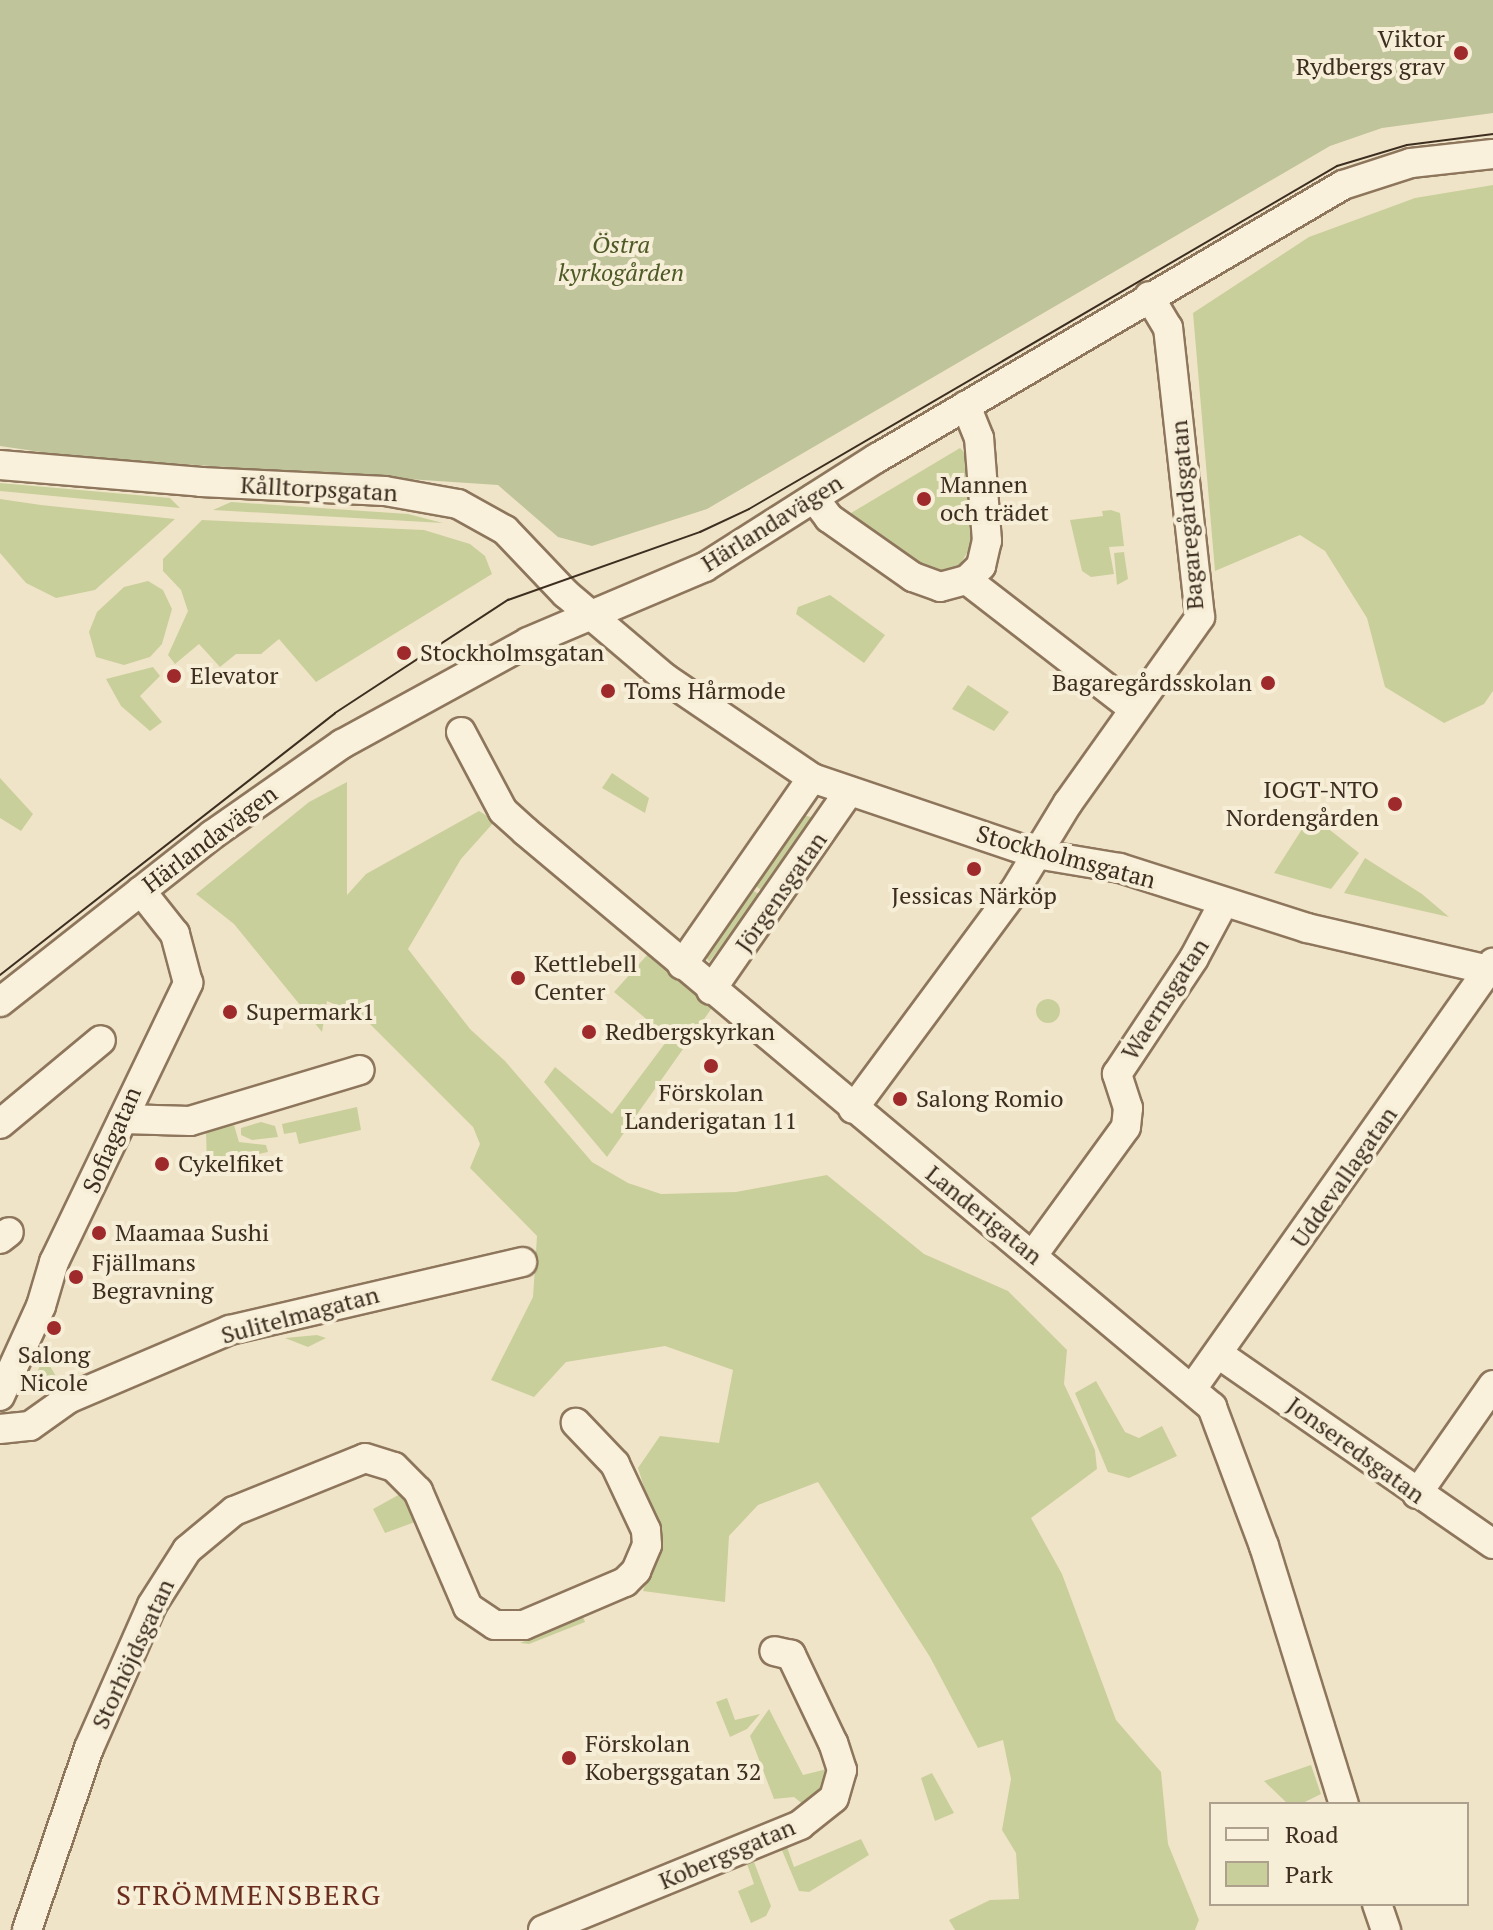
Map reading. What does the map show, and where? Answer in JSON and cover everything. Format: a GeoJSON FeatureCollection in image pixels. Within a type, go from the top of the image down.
{"type":"FeatureCollection","features":[{"type":"Feature","properties":{"kind":"street","name":"Härlandavägen"},"geometry":{"type":"LineString","coordinates":[[0,1002],[141,891],[342,744],[528,642],[705,567],[1149,296],[1343,185],[1411,163],[1493,154]]}},
{"type":"Feature","properties":{"kind":"street","name":"Bagaregårdsgatan"},"geometry":{"type":"LineString","coordinates":[[853,1109],[1196,625],[1200,607],[1168,328],[1149,296]]}},
{"type":"Feature","properties":{"kind":"street"},"geometry":{"type":"LineString","coordinates":[[814,498],[829,518],[913,577],[940,587],[967,580],[981,566],[987,541],[979,438],[966,406]]}},
{"type":"Feature","properties":{"kind":"street","name":"Kålltorpsgatan"},"geometry":{"type":"LineString","coordinates":[[0,465],[435,497],[488,517],[566,594],[595,615]]}},
{"type":"Feature","properties":{"kind":"street"},"geometry":{"type":"LineString","coordinates":[[967,580],[1134,709]]}},
{"type":"Feature","properties":{"kind":"street","name":"Stockholmsgatan"},"geometry":{"type":"LineString","coordinates":[[595,615],[665,678],[812,778],[848,793],[1036,854],[1120,868],[1223,904],[1492,968]]}},
{"type":"Feature","properties":{"kind":"street","name":"Landerigatan"},"geometry":{"type":"LineString","coordinates":[[461,732],[503,811],[711,990],[1212,1407],[1264,1546],[1343,1802]]}},
{"type":"Feature","properties":{"kind":"street","name":"Jörgensgatan"},"geometry":{"type":"LineString","coordinates":[[682,965],[812,778]]}},
{"type":"Feature","properties":{"kind":"street","name":"Jörgensgatan"},"geometry":{"type":"LineString","coordinates":[[711,990],[848,793]]}},
{"type":"Feature","properties":{"kind":"street","name":"Sofiagatan"},"geometry":{"type":"LineString","coordinates":[[0,1396],[41,1306],[54,1262],[188,983],[175,934],[141,891]]}},
{"type":"Feature","properties":{"kind":"street","name":"Waernsgatan"},"geometry":{"type":"LineString","coordinates":[[1033,1255],[1126,1127],[1128,1108],[1117,1074],[1194,958],[1223,904]]}},
{"type":"Feature","properties":{"kind":"street","name":"Uddevallagatan"},"geometry":{"type":"LineString","coordinates":[[1192,1389],[1220,1355],[1492,968]]}},
{"type":"Feature","properties":{"kind":"street"},"geometry":{"type":"LineString","coordinates":[[0,1124],[101,1040]]}},
{"type":"Feature","properties":{"kind":"street"},"geometry":{"type":"LineString","coordinates":[[123,1119],[190,1121],[360,1070]]}},
{"type":"Feature","properties":{"kind":"street","name":"Sulitelmagatan"},"geometry":{"type":"LineString","coordinates":[[0,1429],[30,1426],[68,1399],[230,1330],[522,1262]]}},
{"type":"Feature","properties":{"kind":"street","name":"Jonseredsgatan"},"geometry":{"type":"LineString","coordinates":[[1220,1355],[1493,1544]]}},
{"type":"Feature","properties":{"kind":"street"},"geometry":{"type":"LineString","coordinates":[[1417,1494],[1493,1385]]}},
{"type":"Feature","properties":{"kind":"street","name":"Storhöjdsgatan"},"geometry":{"type":"LineString","coordinates":[[27,1930],[89,1748],[152,1605],[187,1550],[234,1511],[365,1458],[394,1467],[418,1491],[468,1607],[495,1625],[524,1625],[625,1582],[636,1571],[647,1545],[646,1530],[620,1474],[576,1423]]}},
{"type":"Feature","properties":{"kind":"street","name":"Kobergsgatan"},"geometry":{"type":"LineString","coordinates":[[543,1930],[789,1830],[834,1798],[842,1770],[833,1743],[791,1655],[774,1651]]}},
{"type":"Feature","properties":{"kind":"street"},"geometry":{"type":"LineString","coordinates":[[1378,1906],[1386,1930]]}},
{"type":"Feature","properties":{"kind":"green space","name":"Östra kyrkogården"},"geometry":{"type":"Polygon","coordinates":[[[0,0],[1493,0],[1493,113],[1382,128],[1330,146],[707,509],[592,546],[558,537],[498,485],[75,457],[0,446],[0,0]]]}},
{"type":"Feature","properties":{"kind":"green space"},"geometry":{"type":"Polygon","coordinates":[[[1493,185],[1493,691],[1484,704],[1444,723],[1385,687],[1367,618],[1325,551],[1300,535],[1215,571],[1193,313],[1309,237],[1415,198],[1493,185]]]}},
{"type":"Feature","properties":{"kind":"green space"},"geometry":{"type":"Polygon","coordinates":[[[960,448],[968,456],[974,541],[955,573],[925,574],[846,516],[960,448]]]}},
{"type":"Feature","properties":{"kind":"green space"},"geometry":{"type":"Polygon","coordinates":[[[0,483],[170,498],[180,508],[0,491],[0,483]]]}},
{"type":"Feature","properties":{"kind":"green space"},"geometry":{"type":"Polygon","coordinates":[[[0,499],[175,519],[95,590],[56,598],[26,583],[0,553],[0,499]]]}},
{"type":"Feature","properties":{"kind":"green space"},"geometry":{"type":"Polygon","coordinates":[[[231,502],[408,514],[443,523],[213,510],[231,502]]]}},
{"type":"Feature","properties":{"kind":"green space"},"geometry":{"type":"Polygon","coordinates":[[[1102,511],[1120,513],[1124,546],[1109,547],[1114,574],[1091,577],[1082,571],[1070,520],[1103,516],[1102,511]]]}},
{"type":"Feature","properties":{"kind":"green space"},"geometry":{"type":"Polygon","coordinates":[[[202,520],[424,530],[470,544],[485,556],[492,574],[316,682],[279,639],[261,654],[236,654],[220,667],[199,644],[175,664],[168,655],[188,611],[181,590],[163,571],[163,559],[202,520]]]}},
{"type":"Feature","properties":{"kind":"green space"},"geometry":{"type":"Polygon","coordinates":[[[1124,552],[1128,579],[1117,585],[1114,553],[1124,552]]]}},
{"type":"Feature","properties":{"kind":"green space"},"geometry":{"type":"Polygon","coordinates":[[[148,581],[163,590],[172,609],[162,644],[150,657],[124,665],[96,657],[89,632],[97,612],[124,587],[148,581]]]}},
{"type":"Feature","properties":{"kind":"green space"},"geometry":{"type":"Polygon","coordinates":[[[830,595],[885,635],[864,663],[796,614],[798,607],[830,595]]]}},
{"type":"Feature","properties":{"kind":"green space"},"geometry":{"type":"Polygon","coordinates":[[[153,667],[160,676],[140,696],[162,722],[150,731],[121,706],[106,679],[153,667]]]}},
{"type":"Feature","properties":{"kind":"green space"},"geometry":{"type":"Polygon","coordinates":[[[968,685],[1009,712],[994,731],[952,709],[968,685]]]}},
{"type":"Feature","properties":{"kind":"green space"},"geometry":{"type":"Polygon","coordinates":[[[612,773],[649,798],[645,813],[602,788],[612,773]]]}},
{"type":"Feature","properties":{"kind":"green space"},"geometry":{"type":"Polygon","coordinates":[[[0,778],[33,814],[21,831],[0,818],[0,778]]]}},
{"type":"Feature","properties":{"kind":"green space"},"geometry":{"type":"Polygon","coordinates":[[[347,782],[347,895],[366,874],[479,811],[495,821],[461,859],[408,949],[470,1029],[505,1061],[592,1162],[628,1183],[661,1194],[736,1192],[827,1175],[924,1254],[1008,1291],[1067,1350],[1064,1384],[1095,1450],[1097,1469],[1031,1518],[1062,1574],[1116,1720],[1161,1772],[1168,1844],[1199,1920],[1195,1930],[955,1930],[949,1920],[990,1900],[1019,1899],[1016,1853],[1002,1830],[1011,1779],[1003,1740],[978,1748],[930,1657],[818,1482],[758,1505],[729,1536],[725,1602],[643,1591],[660,1538],[638,1468],[660,1436],[719,1443],[733,1370],[665,1346],[566,1362],[534,1397],[491,1380],[533,1297],[537,1236],[470,1168],[480,1144],[473,1127],[363,1017],[327,1001],[322,1032],[234,924],[196,894],[309,802],[347,782]]]}},
{"type":"Feature","properties":{"kind":"green space"},"geometry":{"type":"Polygon","coordinates":[[[800,814],[818,819],[762,891],[751,882],[800,814]]]}},
{"type":"Feature","properties":{"kind":"green space"},"geometry":{"type":"Polygon","coordinates":[[[1311,815],[1359,853],[1331,889],[1274,873],[1311,815]]]}},
{"type":"Feature","properties":{"kind":"green space"},"geometry":{"type":"Polygon","coordinates":[[[1365,858],[1422,894],[1449,917],[1344,893],[1365,858]]]}},
{"type":"Feature","properties":{"kind":"green space"},"geometry":{"type":"Polygon","coordinates":[[[746,887],[761,895],[709,962],[704,953],[746,887]]]}},
{"type":"Feature","properties":{"kind":"green space"},"geometry":{"type":"Polygon","coordinates":[[[648,954],[714,1005],[607,1157],[544,1082],[555,1067],[612,1114],[669,1038],[614,992],[648,954]]]}},
{"type":"Feature","properties":{"kind":"green space"},"geometry":{"type":"Polygon","coordinates":[[[1048,999],[1057,1002],[1060,1011],[1057,1020],[1048,1023],[1039,1020],[1036,1011],[1039,1002],[1048,999]]]}},
{"type":"Feature","properties":{"kind":"green space"},"geometry":{"type":"Polygon","coordinates":[[[357,1107],[361,1130],[299,1144],[296,1132],[284,1134],[282,1124],[357,1107]]]}},
{"type":"Feature","properties":{"kind":"green space"},"geometry":{"type":"Polygon","coordinates":[[[261,1122],[275,1126],[278,1137],[252,1140],[241,1135],[241,1128],[261,1122]]]}},
{"type":"Feature","properties":{"kind":"green space"},"geometry":{"type":"Polygon","coordinates":[[[234,1125],[239,1142],[266,1145],[268,1152],[207,1165],[206,1132],[234,1125]]]}},
{"type":"Feature","properties":{"kind":"green space"},"geometry":{"type":"Polygon","coordinates":[[[317,1335],[326,1338],[308,1347],[285,1338],[317,1335]]]}},
{"type":"Feature","properties":{"kind":"green space"},"geometry":{"type":"Polygon","coordinates":[[[44,1356],[60,1383],[47,1391],[33,1382],[44,1356]]]}},
{"type":"Feature","properties":{"kind":"green space"},"geometry":{"type":"Polygon","coordinates":[[[1096,1381],[1125,1432],[1139,1438],[1162,1426],[1177,1456],[1129,1478],[1108,1472],[1075,1393],[1096,1381]]]}},
{"type":"Feature","properties":{"kind":"green space"},"geometry":{"type":"Polygon","coordinates":[[[402,1493],[415,1522],[385,1533],[373,1509],[402,1493]]]}},
{"type":"Feature","properties":{"kind":"green space"},"geometry":{"type":"Polygon","coordinates":[[[583,1617],[585,1622],[529,1644],[520,1643],[583,1617]]]}},
{"type":"Feature","properties":{"kind":"green space"},"geometry":{"type":"Polygon","coordinates":[[[727,1698],[735,1720],[760,1714],[747,1729],[730,1737],[716,1702],[727,1698]]]}},
{"type":"Feature","properties":{"kind":"green space"},"geometry":{"type":"Polygon","coordinates":[[[769,1709],[803,1775],[827,1769],[827,1787],[805,1806],[794,1797],[774,1799],[750,1736],[769,1709]]]}},
{"type":"Feature","properties":{"kind":"green space"},"geometry":{"type":"Polygon","coordinates":[[[1311,1765],[1321,1794],[1305,1802],[1286,1802],[1264,1781],[1311,1765]]]}},
{"type":"Feature","properties":{"kind":"green space"},"geometry":{"type":"Polygon","coordinates":[[[932,1773],[954,1813],[935,1821],[921,1778],[932,1773]]]}},
{"type":"Feature","properties":{"kind":"green space"},"geometry":{"type":"Polygon","coordinates":[[[861,1839],[869,1855],[809,1892],[799,1891],[781,1848],[787,1847],[794,1867],[861,1839]]]}},
{"type":"Feature","properties":{"kind":"green space"},"geometry":{"type":"Polygon","coordinates":[[[746,1861],[754,1862],[771,1906],[766,1916],[751,1923],[738,1891],[754,1884],[746,1861]]]}},
{"type":"Feature","properties":{"kind":"tram line"},"geometry":{"type":"LineString","coordinates":[[0,975],[335,713],[508,600],[700,532],[749,509],[1337,166],[1407,145],[1493,134]]}},
{"type":"Feature","properties":{"kind":"place","name":"Viktor Rydbergs grav"},"geometry":{"type":"Point","coordinates":[1461,53]}},
{"type":"Feature","properties":{"kind":"place","name":"Mannen och trädet"},"geometry":{"type":"Point","coordinates":[924,499]}},
{"type":"Feature","properties":{"kind":"place","name":"Stockholmsgatan"},"geometry":{"type":"Point","coordinates":[404,653]}},
{"type":"Feature","properties":{"kind":"place","name":"Elevator"},"geometry":{"type":"Point","coordinates":[174,676]}},
{"type":"Feature","properties":{"kind":"place","name":"Bagaregårdsskolan"},"geometry":{"type":"Point","coordinates":[1268,683]}},
{"type":"Feature","properties":{"kind":"place","name":"Toms Hårmode"},"geometry":{"type":"Point","coordinates":[608,691]}},
{"type":"Feature","properties":{"kind":"place","name":"IOGT-NTO Nordengården"},"geometry":{"type":"Point","coordinates":[1395,804]}},
{"type":"Feature","properties":{"kind":"place","name":"Jessicas Närköp"},"geometry":{"type":"Point","coordinates":[974,869]}},
{"type":"Feature","properties":{"kind":"place","name":"Kettlebell Center"},"geometry":{"type":"Point","coordinates":[518,978]}},
{"type":"Feature","properties":{"kind":"place","name":"Supermark1"},"geometry":{"type":"Point","coordinates":[230,1012]}},
{"type":"Feature","properties":{"kind":"place","name":"Redbergskyrkan"},"geometry":{"type":"Point","coordinates":[589,1032]}},
{"type":"Feature","properties":{"kind":"place","name":"Förskolan Landerigatan 11"},"geometry":{"type":"Point","coordinates":[711,1066]}},
{"type":"Feature","properties":{"kind":"place","name":"Salong Romio"},"geometry":{"type":"Point","coordinates":[900,1099]}},
{"type":"Feature","properties":{"kind":"place","name":"Cykelfiket"},"geometry":{"type":"Point","coordinates":[162,1164]}},
{"type":"Feature","properties":{"kind":"place","name":"Maamaa Sushi"},"geometry":{"type":"Point","coordinates":[99,1233]}},
{"type":"Feature","properties":{"kind":"place","name":"Fjällmans Begravning"},"geometry":{"type":"Point","coordinates":[76,1277]}},
{"type":"Feature","properties":{"kind":"place","name":"Salong Nicole"},"geometry":{"type":"Point","coordinates":[54,1328]}},
{"type":"Feature","properties":{"kind":"place","name":"Förskolan Kobergsgatan 32"},"geometry":{"type":"Point","coordinates":[569,1758]}},
{"type":"Feature","properties":{"kind":"district","name":"STRÖMMENSBERG"},"geometry":{"type":"Point","coordinates":[249,1895]}}]}
